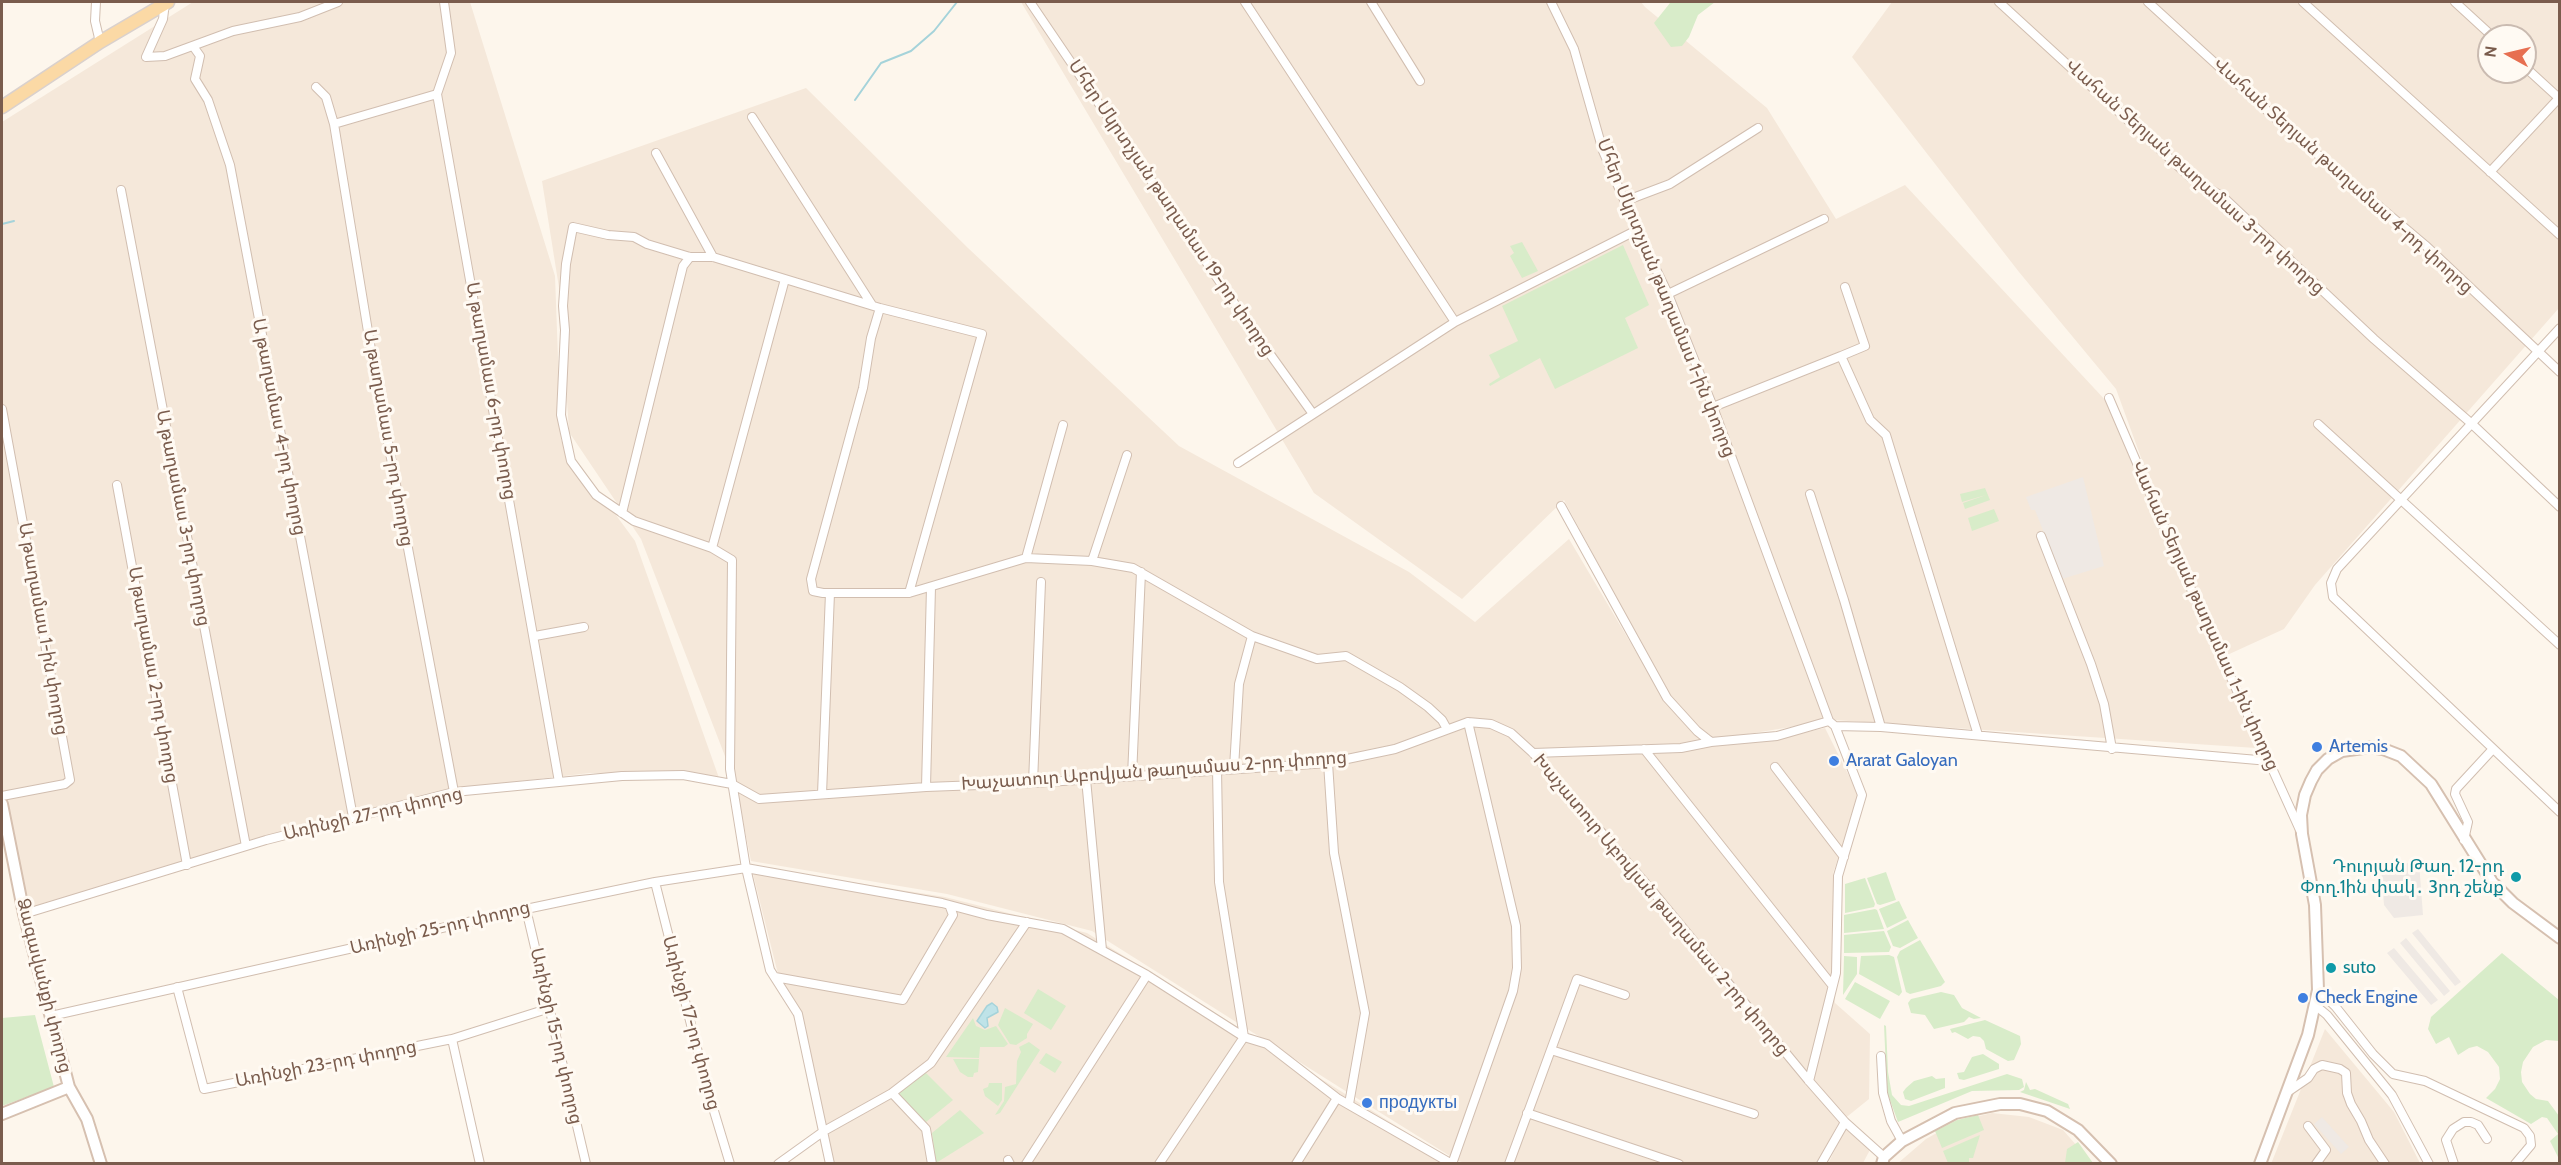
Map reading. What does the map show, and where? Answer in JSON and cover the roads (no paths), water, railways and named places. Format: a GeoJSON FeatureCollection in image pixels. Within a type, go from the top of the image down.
{"type":"FeatureCollection","features":[{"type":"Feature","properties":{"kind":"main road"},"geometry":{"type":"LineString","coordinates":[[2,107],[100,42],[167,2]]}},
{"type":"Feature","properties":{"kind":"main road"},"geometry":{"type":"LineString","coordinates":[[2260,1164],[2308,1035],[2318,990],[2315,905],[2302,834],[2304,795],[2317,770],[2328,759],[2342,751],[2370,747],[2383,748],[2401,756],[2416,767],[2431,784],[2492,882],[2513,903],[2559,938]]}},
{"type":"Feature","properties":{"kind":"main road","name":"Ձագավանքի փողոց"},"geometry":{"type":"LineString","coordinates":[[2,804],[24,914],[69,1087],[87,1119],[100,1164]]}},
{"type":"Feature","properties":{"kind":"main road"},"geometry":{"type":"LineString","coordinates":[[2,1114],[69,1087]]}},
{"type":"Feature","properties":{"kind":"main road"},"geometry":{"type":"LineString","coordinates":[[1883,1160],[1902,1141],[1955,1113],[1990,1105],[2020,1104],[2047,1111],[2078,1130],[2111,1164]]}},
{"type":"Feature","properties":{"kind":"street"},"geometry":{"type":"LineString","coordinates":[[96,2],[95,21],[100,42]]}},
{"type":"Feature","properties":{"kind":"street"},"geometry":{"type":"LineString","coordinates":[[167,2],[163,19],[146,57],[165,56],[233,31],[300,17],[338,2]]}},
{"type":"Feature","properties":{"kind":"street","name":"Ա թաղամաս 6-րդ փողոց"},"geometry":{"type":"LineString","coordinates":[[444,2],[451,53],[437,94],[535,636],[559,782]]}},
{"type":"Feature","properties":{"kind":"street","name":"Մհեր Մկրտչյան թաղամաս 19-րդ փողոց"},"geometry":{"type":"LineString","coordinates":[[1030,2],[1247,322],[1314,414]]}},
{"type":"Feature","properties":{"kind":"street"},"geometry":{"type":"LineString","coordinates":[[1245,2],[1455,322]]}},
{"type":"Feature","properties":{"kind":"street"},"geometry":{"type":"LineString","coordinates":[[1371,2],[1420,81]]}},
{"type":"Feature","properties":{"kind":"street","name":"Մհեր Մկրտչյան թաղամաս 1-ին փողոց"},"geometry":{"type":"LineString","coordinates":[[1551,2],[1574,49],[1603,151],[1668,294],[1832,724],[1862,795],[1838,876],[1836,973],[1809,1081]]}},
{"type":"Feature","properties":{"kind":"street","name":"Վահան Տերյան թաղամաս 3-րդ փողոց"},"geometry":{"type":"LineString","coordinates":[[1999,2],[2190,177],[2223,197],[2374,339],[2472,424],[2559,507]]}},
{"type":"Feature","properties":{"kind":"street","name":"Վահան Տերյան թաղամաս 4-րդ փողոց"},"geometry":{"type":"LineString","coordinates":[[2148,2],[2284,126],[2425,245],[2559,372]]}},
{"type":"Feature","properties":{"kind":"street"},"geometry":{"type":"LineString","coordinates":[[2303,2],[2559,235]]}},
{"type":"Feature","properties":{"kind":"street"},"geometry":{"type":"LineString","coordinates":[[2455,2],[2479,24]]}},
{"type":"Feature","properties":{"kind":"street","name":"Ա թաղամաս 4-րդ փողոց"},"geometry":{"type":"LineString","coordinates":[[193,46],[200,56],[195,79],[208,100],[230,165],[353,817]]}},
{"type":"Feature","properties":{"kind":"street"},"geometry":{"type":"LineString","coordinates":[[2490,172],[2559,98],[2537,78]]}},
{"type":"Feature","properties":{"kind":"street","name":"Ա թաղամաս 5-րդ փողոց"},"geometry":{"type":"LineString","coordinates":[[316,87],[326,97],[334,123],[374,368],[454,792]]}},
{"type":"Feature","properties":{"kind":"street"},"geometry":{"type":"LineString","coordinates":[[334,123],[437,94]]}},
{"type":"Feature","properties":{"kind":"street"},"geometry":{"type":"LineString","coordinates":[[752,117],[872,304]]}},
{"type":"Feature","properties":{"kind":"street"},"geometry":{"type":"LineString","coordinates":[[1625,201],[1670,183],[1758,128]]}},
{"type":"Feature","properties":{"kind":"street"},"geometry":{"type":"LineString","coordinates":[[656,153],[713,257]]}},
{"type":"Feature","properties":{"kind":"street","name":"Ա թաղամաս 3-րդ փողոց"},"geometry":{"type":"LineString","coordinates":[[121,190],[246,846]]}},
{"type":"Feature","properties":{"kind":"street"},"geometry":{"type":"LineString","coordinates":[[1668,294],[1824,219]]}},
{"type":"Feature","properties":{"kind":"street"},"geometry":{"type":"LineString","coordinates":[[830,1164],[798,1014],[770,970],[746,868],[732,784],[730,769],[732,560],[712,548],[634,521],[596,495],[571,461],[561,415],[565,330],[563,306],[566,264],[573,227],[608,235],[634,237],[647,244],[690,256],[713,257],[880,308],[982,334],[909,593]]}},
{"type":"Feature","properties":{"kind":"street"},"geometry":{"type":"LineString","coordinates":[[1238,463],[1455,322],[1637,230]]}},
{"type":"Feature","properties":{"kind":"street"},"geometry":{"type":"LineString","coordinates":[[622,513],[683,266],[690,256]]}},
{"type":"Feature","properties":{"kind":"street"},"geometry":{"type":"LineString","coordinates":[[712,548],[785,279]]}},
{"type":"Feature","properties":{"kind":"street"},"geometry":{"type":"LineString","coordinates":[[1713,407],[1865,346],[1845,287]]}},
{"type":"Feature","properties":{"kind":"street"},"geometry":{"type":"LineString","coordinates":[[880,308],[871,338],[862,388],[810,579],[813,591],[909,593],[1026,558],[1092,561],[1133,568],[1252,636],[1317,658],[1346,656],[1400,687],[1428,707],[1442,720],[1447,729]]}},
{"type":"Feature","properties":{"kind":"street"},"geometry":{"type":"LineString","coordinates":[[2559,328],[2337,569],[2331,583],[2333,597],[2559,813]]}},
{"type":"Feature","properties":{"kind":"street"},"geometry":{"type":"LineString","coordinates":[[1841,356],[1870,420],[1886,435],[1978,735]]}},
{"type":"Feature","properties":{"kind":"street","name":"Վահան Տերյան թաղամաս 1-ին փողոց"},"geometry":{"type":"LineString","coordinates":[[2109,398],[2194,596],[2302,834]]}},
{"type":"Feature","properties":{"kind":"street","name":"Ա թաղամաս 1-ին փողոց"},"geometry":{"type":"LineString","coordinates":[[2,409],[70,780],[65,784],[2,796]]}},
{"type":"Feature","properties":{"kind":"street"},"geometry":{"type":"LineString","coordinates":[[2318,424],[2559,645]]}},
{"type":"Feature","properties":{"kind":"street"},"geometry":{"type":"LineString","coordinates":[[1026,558],[1062,425]]}},
{"type":"Feature","properties":{"kind":"street"},"geometry":{"type":"LineString","coordinates":[[1092,561],[1127,454]]}},
{"type":"Feature","properties":{"kind":"street","name":"Ա թաղամաս 2-րդ փողոց"},"geometry":{"type":"LineString","coordinates":[[117,485],[187,865]]}},
{"type":"Feature","properties":{"kind":"street"},"geometry":{"type":"LineString","coordinates":[[1810,494],[1881,727]]}},
{"type":"Feature","properties":{"kind":"street"},"geometry":{"type":"LineString","coordinates":[[1561,506],[1668,699],[1697,731],[1711,742]]}},
{"type":"Feature","properties":{"kind":"street"},"geometry":{"type":"LineString","coordinates":[[2041,536],[2091,664],[2104,704],[2112,749]]}},
{"type":"Feature","properties":{"kind":"street"},"geometry":{"type":"LineString","coordinates":[[1132,776],[1141,572]]}},
{"type":"Feature","properties":{"kind":"street"},"geometry":{"type":"LineString","coordinates":[[1033,783],[1041,582]]}},
{"type":"Feature","properties":{"kind":"street"},"geometry":{"type":"LineString","coordinates":[[926,787],[931,587]]}},
{"type":"Feature","properties":{"kind":"street"},"geometry":{"type":"LineString","coordinates":[[822,794],[830,592]]}},
{"type":"Feature","properties":{"kind":"street"},"geometry":{"type":"LineString","coordinates":[[535,636],[584,627]]}},
{"type":"Feature","properties":{"kind":"street"},"geometry":{"type":"LineString","coordinates":[[1234,768],[1239,684],[1252,636]]}},
{"type":"Feature","properties":{"kind":"street"},"geometry":{"type":"LineString","coordinates":[[1452,1164],[1513,991],[1517,968],[1516,926],[1468,722]]}},
{"type":"Feature","properties":{"kind":"street","name":"Խաչատուր Աբովյան թաղամաս 2-րդ փողոց"},"geometry":{"type":"LineString","coordinates":[[732,784],[759,800],[926,787],[1033,783],[1328,763],[1395,749],[1468,722],[1491,724],[1511,732],[1533,753],[1617,849],[1809,1081],[1883,1160]]}},
{"type":"Feature","properties":{"kind":"street"},"geometry":{"type":"LineString","coordinates":[[1533,753],[1681,748],[1711,742],[1777,736],[1832,724],[2269,761]]}},
{"type":"Feature","properties":{"kind":"street"},"geometry":{"type":"LineString","coordinates":[[1644,750],[1832,985]]}},
{"type":"Feature","properties":{"kind":"street"},"geometry":{"type":"LineString","coordinates":[[2464,840],[2469,822],[2456,794],[2456,789],[2492,750]]}},
{"type":"Feature","properties":{"kind":"street"},"geometry":{"type":"LineString","coordinates":[[1328,763],[1334,853],[1365,1013],[1350,1104]]}},
{"type":"Feature","properties":{"kind":"street"},"geometry":{"type":"LineString","coordinates":[[1776,767],[1844,857]]}},
{"type":"Feature","properties":{"kind":"street"},"geometry":{"type":"LineString","coordinates":[[1159,1164],[1244,1037],[1219,882],[1217,769]]}},
{"type":"Feature","properties":{"kind":"street","name":"Առինջի 27-րդ փողոց"},"geometry":{"type":"LineString","coordinates":[[24,914],[246,846],[454,792],[622,776],[683,775],[732,784]]}},
{"type":"Feature","properties":{"kind":"street"},"geometry":{"type":"LineString","coordinates":[[1086,779],[1102,950]]}},
{"type":"Feature","properties":{"kind":"street","name":"Առինջի 25-րդ փողոց"},"geometry":{"type":"LineString","coordinates":[[51,1016],[526,909],[656,882],[746,868],[942,903],[950,907],[1063,929],[1148,975],[1244,1037],[1267,1044],[1337,1098],[1452,1164]]}},
{"type":"Feature","properties":{"kind":"street","name":"Առինջի 17-րդ փողոց"},"geometry":{"type":"LineString","coordinates":[[656,882],[707,1088],[730,1164]]}},
{"type":"Feature","properties":{"kind":"street"},"geometry":{"type":"LineString","coordinates":[[775,977],[903,1000],[953,915],[950,907]]}},
{"type":"Feature","properties":{"kind":"street","name":"Առինջի 15-րդ փողոց"},"geometry":{"type":"LineString","coordinates":[[526,909],[586,1164]]}},
{"type":"Feature","properties":{"kind":"street"},"geometry":{"type":"LineString","coordinates":[[778,1164],[824,1131],[892,1093],[931,1063],[1027,922]]}},
{"type":"Feature","properties":{"kind":"street"},"geometry":{"type":"LineString","coordinates":[[1026,1164],[1148,975]]}},
{"type":"Feature","properties":{"kind":"street"},"geometry":{"type":"LineString","coordinates":[[1509,1164],[1577,979],[1625,995]]}},
{"type":"Feature","properties":{"kind":"street","name":"Առինջի 23-րդ փողոց"},"geometry":{"type":"LineString","coordinates":[[177,987],[204,1089],[452,1039],[550,1008]]}},
{"type":"Feature","properties":{"kind":"street"},"geometry":{"type":"LineString","coordinates":[[2318,990],[2335,1005],[2373,1054],[2393,1074],[2425,1081],[2524,1128],[2530,1136],[2531,1145],[2519,1156],[2515,1164]]}},
{"type":"Feature","properties":{"kind":"street"},"geometry":{"type":"LineString","coordinates":[[2315,1005],[2327,1015],[2392,1095],[2429,1164]]}},
{"type":"Feature","properties":{"kind":"street"},"geometry":{"type":"LineString","coordinates":[[452,1039],[480,1164]]}},
{"type":"Feature","properties":{"kind":"street"},"geometry":{"type":"LineString","coordinates":[[1551,1050],[1754,1114]]}},
{"type":"Feature","properties":{"kind":"street"},"geometry":{"type":"LineString","coordinates":[[1881,1056],[1883,1093],[1892,1121],[1902,1141]]}},
{"type":"Feature","properties":{"kind":"street"},"geometry":{"type":"LineString","coordinates":[[2289,1091],[2308,1078],[2314,1069],[2322,1065],[2340,1069],[2346,1073],[2351,1104],[2368,1140],[2385,1164]]}},
{"type":"Feature","properties":{"kind":"street"},"geometry":{"type":"LineString","coordinates":[[892,1093],[926,1129],[932,1164]]}},
{"type":"Feature","properties":{"kind":"street"},"geometry":{"type":"LineString","coordinates":[[1296,1164],[1337,1098]]}},
{"type":"Feature","properties":{"kind":"street"},"geometry":{"type":"LineString","coordinates":[[1527,1113],[1679,1164]]}},
{"type":"Feature","properties":{"kind":"street"},"geometry":{"type":"LineString","coordinates":[[1821,1164],[1845,1122]]}},
{"type":"Feature","properties":{"kind":"street"},"geometry":{"type":"LineString","coordinates":[[2454,1164],[2446,1140],[2453,1129],[2464,1122],[2471,1122],[2478,1125],[2487,1139]]}},
{"type":"Feature","properties":{"kind":"street"},"geometry":{"type":"LineString","coordinates":[[2308,1126],[2326,1150],[2316,1164]]}},
{"type":"Feature","properties":{"kind":"water"},"geometry":{"type":"Polygon","coordinates":[[[992,1003],[997,1007],[998,1012],[987,1018],[988,1026],[985,1028],[977,1021],[987,1006],[992,1003]]]}},
{"type":"Feature","properties":{"kind":"waterway"},"geometry":{"type":"LineString","coordinates":[[855,100],[881,63],[911,51],[934,31],[957,2]]}},
{"type":"Feature","properties":{"kind":"waterway"},"geometry":{"type":"LineString","coordinates":[[2,224],[14,221]]}},
{"type":"Feature","properties":{"kind":"place","name":"Artemis"},"geometry":{"type":"Point","coordinates":[2317,747]}},
{"type":"Feature","properties":{"kind":"place","name":"Ararat Galoyan"},"geometry":{"type":"Point","coordinates":[1834,761]}},
{"type":"Feature","properties":{"kind":"place","name":"Դուրյան Թաղ. 12-րդ Փող.1ին փակ․ 3րդ շենք"},"geometry":{"type":"Point","coordinates":[2516,877]}},
{"type":"Feature","properties":{"kind":"place","name":"suto"},"geometry":{"type":"Point","coordinates":[2331,968]}},
{"type":"Feature","properties":{"kind":"place","name":"Check Engine"},"geometry":{"type":"Point","coordinates":[2303,998]}},
{"type":"Feature","properties":{"kind":"place","name":"продукты"},"geometry":{"type":"Point","coordinates":[1367,1103]}}]}
